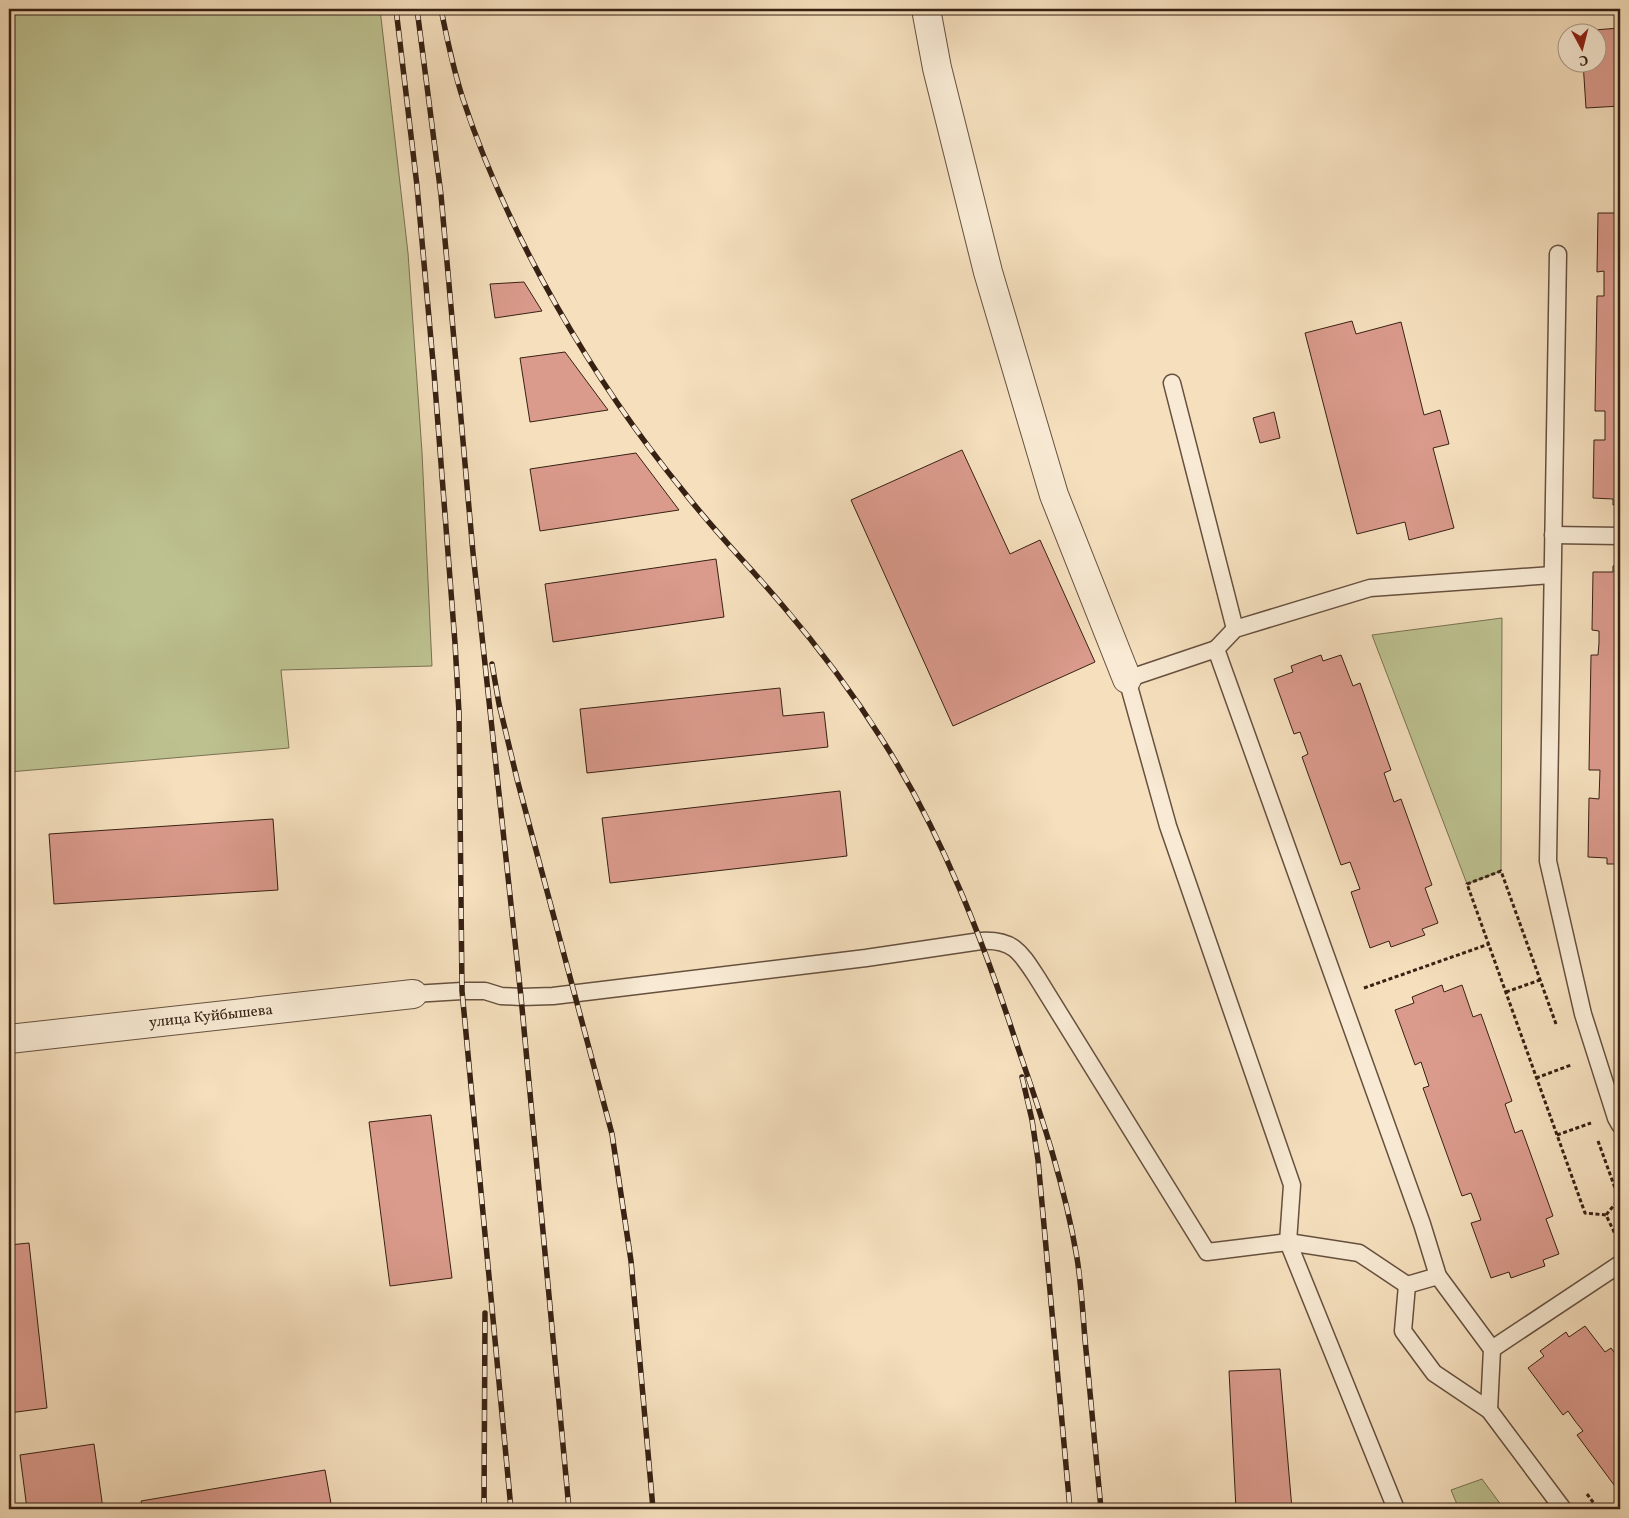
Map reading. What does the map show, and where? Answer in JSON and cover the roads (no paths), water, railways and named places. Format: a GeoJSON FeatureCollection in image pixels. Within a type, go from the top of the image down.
{"type":"FeatureCollection","features":[{"type":"Feature","properties":{"kind":"street"},"geometry":{"type":"LineString","coordinates":[[926,9],[938,68],[988,272],[1051,485],[1127,679]]}},
{"type":"Feature","properties":{"kind":"street","name":"улица Куйбышева"},"geometry":{"type":"LineString","coordinates":[[9,1039],[413,994]]}},
{"type":"Feature","properties":{"kind":"lane"},"geometry":{"type":"LineString","coordinates":[[1558,254],[1548,861],[1583,1014],[1616,1118],[1620,1125]]}},
{"type":"Feature","properties":{"kind":"lane"},"geometry":{"type":"LineString","coordinates":[[1172,383],[1235,629]]}},
{"type":"Feature","properties":{"kind":"lane"},"geometry":{"type":"LineString","coordinates":[[1553,535],[1620,536]]}},
{"type":"Feature","properties":{"kind":"lane"},"geometry":{"type":"LineString","coordinates":[[1396,1509],[1288,1242],[1292,1185],[1168,826],[1127,679],[1216,649],[1235,629],[1370,588],[1552,575]]}},
{"type":"Feature","properties":{"kind":"lane"},"geometry":{"type":"LineString","coordinates":[[1216,649],[1422,1224],[1438,1276],[1492,1349],[1489,1410]]}},
{"type":"Feature","properties":{"kind":"lane"},"geometry":{"type":"LineString","coordinates":[[413,994],[485,991],[501,996],[560,996],[856,959],[981,941],[996,940],[1004,942],[1019,953],[1038,979],[1207,1252],[1288,1242],[1359,1252],[1407,1285]]}},
{"type":"Feature","properties":{"kind":"lane"},"geometry":{"type":"LineString","coordinates":[[1492,1349],[1620,1264]]}},
{"type":"Feature","properties":{"kind":"lane"},"geometry":{"type":"LineString","coordinates":[[1407,1285],[1438,1276]]}},
{"type":"Feature","properties":{"kind":"lane"},"geometry":{"type":"LineString","coordinates":[[1407,1285],[1403,1331],[1434,1373],[1489,1410],[1563,1509]]}},
{"type":"Feature","properties":{"kind":"railway"},"geometry":{"type":"LineString","coordinates":[[396,9],[417,186],[455,643],[459,713],[462,991],[511,1509]]}},
{"type":"Feature","properties":{"kind":"railway"},"geometry":{"type":"LineString","coordinates":[[417,9],[441,195],[473,553],[521,997],[569,1509]]}},
{"type":"Feature","properties":{"kind":"railway"},"geometry":{"type":"LineString","coordinates":[[441,9],[456,76],[482,151],[504,203],[556,305],[617,403],[650,449],[708,521],[796,622],[836,672],[860,706],[905,777],[925,814],[960,890],[991,968],[1027,1074],[1052,1152],[1072,1231],[1080,1281],[1101,1509]]}},
{"type":"Feature","properties":{"kind":"railway"},"geometry":{"type":"LineString","coordinates":[[492,664],[499,704],[517,779],[612,1134],[631,1261],[653,1509]]}},
{"type":"Feature","properties":{"kind":"railway"},"geometry":{"type":"LineString","coordinates":[[1022,1077],[1032,1120],[1038,1160],[1070,1509]]}},
{"type":"Feature","properties":{"kind":"railway"},"geometry":{"type":"LineString","coordinates":[[484,1509],[485,1313]]}}]}
